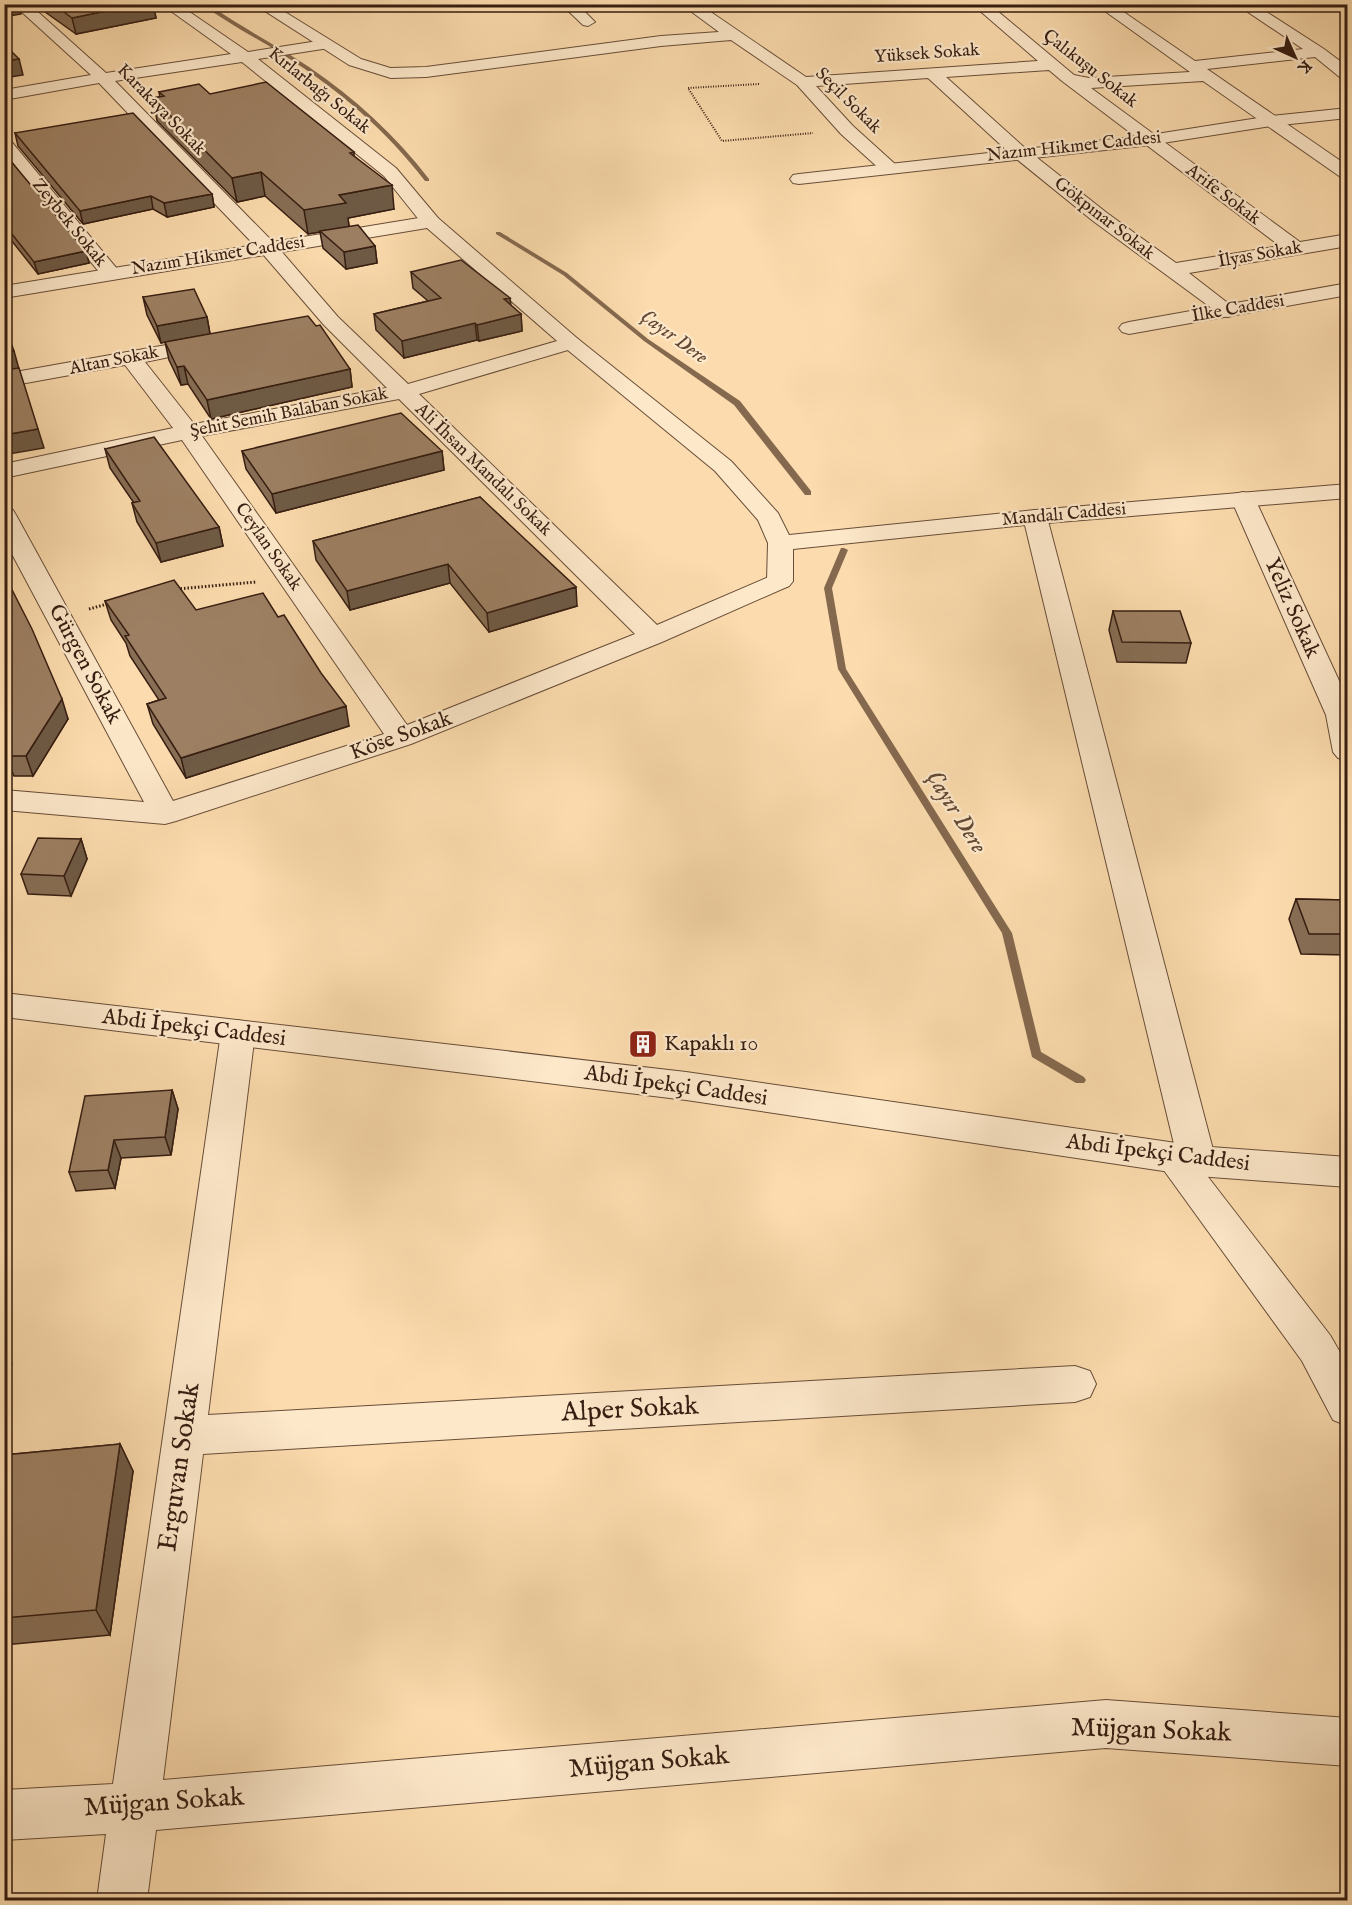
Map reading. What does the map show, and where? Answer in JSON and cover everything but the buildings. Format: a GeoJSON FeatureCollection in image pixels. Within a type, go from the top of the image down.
{"type":"FeatureCollection","features":[{"type":"Feature","properties":{"kind":"street","name":"Karakaya Sokak"},"geometry":{"type":"LineString","coordinates":[[20,4],[103,78],[268,248]]}},
{"type":"Feature","properties":{"kind":"street","name":"Kırlarbağı Sokak"},"geometry":{"type":"LineString","coordinates":[[168,4],[247,58],[390,172],[431,222],[571,343],[723,466],[769,518],[781,543]]}},
{"type":"Feature","properties":{"kind":"street"},"geometry":{"type":"LineString","coordinates":[[263,6],[289,4]]}},
{"type":"Feature","properties":{"kind":"street"},"geometry":{"type":"LineString","coordinates":[[568,4],[588,22]]}},
{"type":"Feature","properties":{"kind":"street","name":"Seçil Sokak"},"geometry":{"type":"LineString","coordinates":[[688,4],[803,82],[847,130],[889,168]]}},
{"type":"Feature","properties":{"kind":"street","name":"Çalıkuşu Sokak"},"geometry":{"type":"LineString","coordinates":[[979,4],[1068,78],[1150,140]]}},
{"type":"Feature","properties":{"kind":"street"},"geometry":{"type":"LineString","coordinates":[[1102,4],[1347,174]]}},
{"type":"Feature","properties":{"kind":"street"},"geometry":{"type":"LineString","coordinates":[[1243,4],[1322,55],[1347,76]]}},
{"type":"Feature","properties":{"kind":"street"},"geometry":{"type":"LineString","coordinates":[[263,6],[355,62],[391,73],[426,72],[661,41],[734,35]]}},
{"type":"Feature","properties":{"kind":"street"},"geometry":{"type":"LineString","coordinates":[[4,95],[324,45]]}},
{"type":"Feature","properties":{"kind":"street"},"geometry":{"type":"LineString","coordinates":[[1068,78],[1089,83],[1109,82],[1322,55],[1347,56]]}},
{"type":"Feature","properties":{"kind":"street","name":"Yüksek Sokak"},"geometry":{"type":"LineString","coordinates":[[803,82],[1053,65]]}},
{"type":"Feature","properties":{"kind":"street","name":"Gökpınar Sokak"},"geometry":{"type":"LineString","coordinates":[[932,73],[1020,153],[1100,217],[1228,311]]}},
{"type":"Feature","properties":{"kind":"street","name":"Nazım Hikmet Caddesi"},"geometry":{"type":"LineString","coordinates":[[799,179],[1150,140],[1271,121],[1347,113]]}},
{"type":"Feature","properties":{"kind":"street","name":"Arife Sokak"},"geometry":{"type":"LineString","coordinates":[[1150,140],[1296,249]]}},
{"type":"Feature","properties":{"kind":"street","name":"Zeybek Sokak"},"geometry":{"type":"LineString","coordinates":[[4,144],[111,274]]}},
{"type":"Feature","properties":{"kind":"street","name":"Nazım Hikmet Caddesi"},"geometry":{"type":"LineString","coordinates":[[4,292],[431,222]]}},
{"type":"Feature","properties":{"kind":"street","name":"İlyas Sokak"},"geometry":{"type":"LineString","coordinates":[[1172,270],[1347,240]]}},
{"type":"Feature","properties":{"kind":"street","name":"Ali İhsan Mandalı Sokak"},"geometry":{"type":"LineString","coordinates":[[268,248],[331,321],[653,636]]}},
{"type":"Feature","properties":{"kind":"street","name":"İlke Caddesi"},"geometry":{"type":"LineString","coordinates":[[1129,328],[1347,289]]}},
{"type":"Feature","properties":{"kind":"street"},"geometry":{"type":"LineString","coordinates":[[307,326],[331,321]]}},
{"type":"Feature","properties":{"kind":"street","name":"Altan Sokak"},"geometry":{"type":"LineString","coordinates":[[4,381],[237,339]]}},
{"type":"Feature","properties":{"kind":"street","name":"Şehit Semih Balaban Sokak"},"geometry":{"type":"LineString","coordinates":[[4,471],[188,432],[403,392],[571,343]]}},
{"type":"Feature","properties":{"kind":"street","name":"Ceylan Sokak"},"geometry":{"type":"LineString","coordinates":[[131,358],[188,432],[401,738]]}},
{"type":"Feature","properties":{"kind":"street","name":"Mandalı Caddesi"},"geometry":{"type":"LineString","coordinates":[[781,543],[1035,517],[1347,491]]}},
{"type":"Feature","properties":{"kind":"street","name":"Yeliz Sokak"},"geometry":{"type":"LineString","coordinates":[[1243,498],[1340,715],[1347,752]]}},
{"type":"Feature","properties":{"kind":"street","name":"Gürgen Sokak"},"geometry":{"type":"LineString","coordinates":[[4,515],[165,814]]}},
{"type":"Feature","properties":{"kind":"street"},"geometry":{"type":"LineString","coordinates":[[1035,517],[1185,1160],[1316,1348],[1347,1407]]}},
{"type":"Feature","properties":{"kind":"street","name":"Köse Sokak"},"geometry":{"type":"LineString","coordinates":[[4,800],[165,814],[401,738],[653,636],[780,581],[781,543]]}},
{"type":"Feature","properties":{"kind":"street","name":"Abdi İpekçi Caddesi"},"geometry":{"type":"LineString","coordinates":[[4,1005],[686,1086],[1185,1160],[1347,1172]]}},
{"type":"Feature","properties":{"kind":"street","name":"Erguvan Sokak"},"geometry":{"type":"LineString","coordinates":[[122,1900],[238,1033]]}},
{"type":"Feature","properties":{"kind":"street","name":"Alper Sokak"},"geometry":{"type":"LineString","coordinates":[[184,1436],[1075,1384]]}},
{"type":"Feature","properties":{"kind":"street","name":"Müjgan Sokak"},"geometry":{"type":"LineString","coordinates":[[4,1815],[135,1807],[1106,1724],[1347,1742]]}},
{"type":"Feature","properties":{"kind":"path"},"geometry":{"type":"LineString","coordinates":[[803,82],[688,88],[722,141],[847,130]]}},
{"type":"Feature","properties":{"kind":"path"},"geometry":{"type":"LineString","coordinates":[[172,590],[290,578]]}},
{"type":"Feature","properties":{"kind":"path"},"geometry":{"type":"LineString","coordinates":[[59,616],[115,602]]}},
{"type":"Feature","properties":{"kind":"waterway","name":"Çayır Dere"},"geometry":{"type":"LineString","coordinates":[[204,4],[326,81],[380,127],[413,161],[427,180]]}},
{"type":"Feature","properties":{"kind":"waterway","name":"Çayır Dere"},"geometry":{"type":"LineString","coordinates":[[498,233],[565,274],[646,340],[737,403],[808,493]]}},
{"type":"Feature","properties":{"kind":"waterway","name":"Çayır Dere"},"geometry":{"type":"LineString","coordinates":[[844,550],[828,588],[842,669],[1007,933],[1036,1054],[1080,1080]]}},
{"type":"Feature","properties":{"kind":"place","name":"Kapaklı 10"},"geometry":{"type":"Point","coordinates":[643,1044]}}]}
